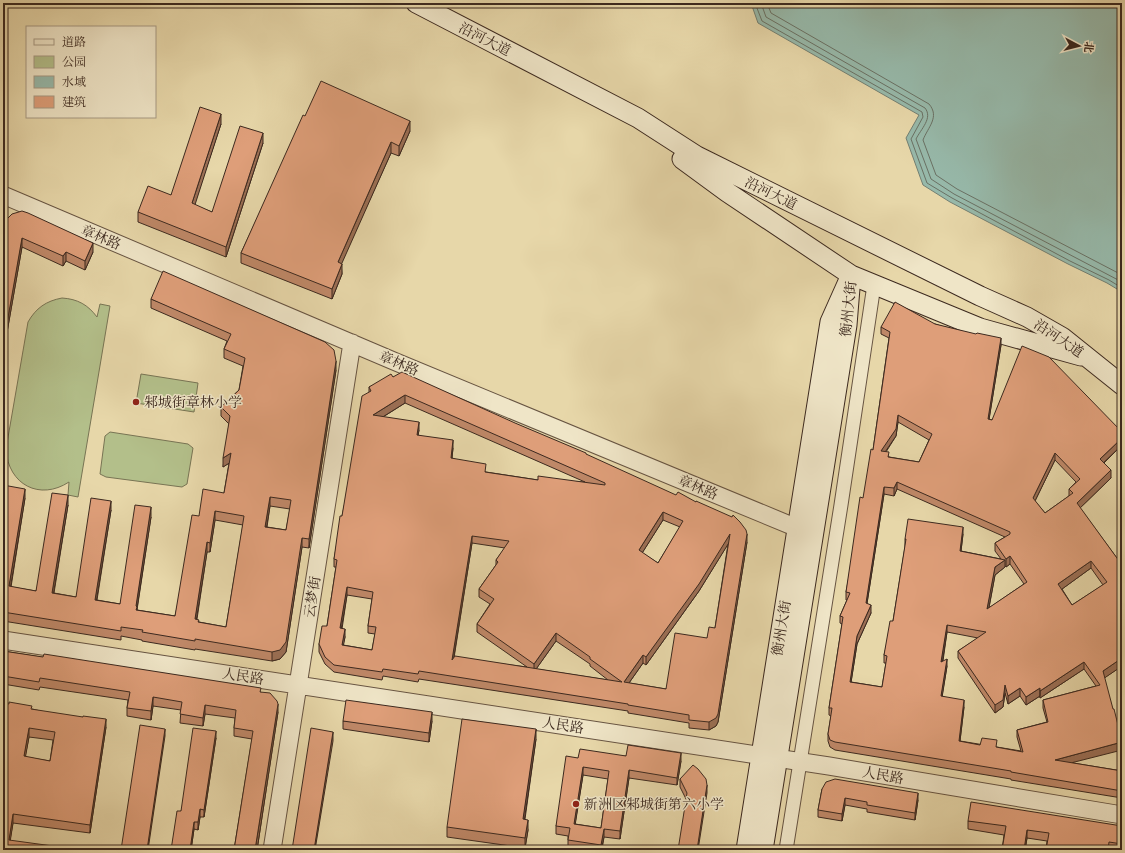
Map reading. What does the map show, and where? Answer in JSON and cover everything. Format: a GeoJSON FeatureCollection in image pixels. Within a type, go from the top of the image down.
{"type":"FeatureCollection","features":[{"type":"Feature","properties":{"kind":"main road","name":"沿河大道"},"geometry":{"type":"LineString","coordinates":[[416,3],[638,118],[697,156],[980,296],[1027,317],[1062,336],[1122,385]]}},
{"type":"Feature","properties":{"kind":"main road"},"geometry":{"type":"LineString","coordinates":[[659,132],[675,154],[728,192],[851,275],[980,328],[1088,358]]}},
{"type":"Feature","properties":{"kind":"main road","name":"衡州大街"},"geometry":{"type":"LineString","coordinates":[[763,850],[769,757],[797,528],[830,322],[851,275]]}},
{"type":"Feature","properties":{"kind":"main road","name":"衡州大街"},"geometry":{"type":"LineString","coordinates":[[746,850],[769,757],[846,333],[851,275]]}},
{"type":"Feature","properties":{"kind":"street","name":"章林路"},"geometry":{"type":"LineString","coordinates":[[3,195],[352,343],[797,528]]}},
{"type":"Feature","properties":{"kind":"street"},"geometry":{"type":"LineString","coordinates":[[786,850],[841,505],[874,285]]}},
{"type":"Feature","properties":{"kind":"street","name":"云梦街"},"geometry":{"type":"LineString","coordinates":[[272,850],[352,343]]}},
{"type":"Feature","properties":{"kind":"street","name":"人民路"},"geometry":{"type":"LineString","coordinates":[[3,640],[800,761],[1122,815]]}},
{"type":"Feature","properties":{"kind":"green space"},"geometry":{"type":"Polygon","coordinates":[[[62,298],[82,303],[97,317],[100,304],[110,306],[78,497],[68,495],[69,482],[58,488],[47,490],[27,486],[19,480],[13,472],[8,462],[6,449],[28,322],[34,313],[46,303],[62,298]]]}},
{"type":"Feature","properties":{"kind":"green space"},"geometry":{"type":"Polygon","coordinates":[[[141,374],[198,383],[194,412],[136,403],[141,374]]]}},
{"type":"Feature","properties":{"kind":"green space"},"geometry":{"type":"Polygon","coordinates":[[[110,432],[188,444],[193,448],[187,484],[182,487],[106,477],[100,474],[105,436],[110,432]]]}},
{"type":"Feature","properties":{"kind":"water"},"geometry":{"type":"Polygon","coordinates":[[[751,3],[1122,3],[1122,292],[950,202],[923,185],[906,138],[919,115],[758,23],[751,3]]]}},
{"type":"Feature","properties":{"kind":"building"},"geometry":{"type":"Polygon","coordinates":[[[321,81],[410,121],[399,146],[391,142],[338,262],[342,264],[332,289],[241,253],[303,115],[305,116],[321,81]]]}},
{"type":"Feature","properties":{"kind":"building"},"geometry":{"type":"Polygon","coordinates":[[[200,107],[221,114],[192,203],[212,212],[240,126],[263,133],[226,247],[138,212],[148,186],[171,195],[200,107]]]}},
{"type":"Feature","properties":{"kind":"building"},"geometry":{"type":"Polygon","coordinates":[[[22,211],[93,243],[85,261],[66,252],[63,256],[22,238],[3,346],[3,229],[4,222],[12,214],[22,211]]]}},
{"type":"Feature","properties":{"kind":"building"},"geometry":{"type":"Polygon","coordinates":[[[163,271],[325,342],[334,350],[336,361],[309,539],[302,538],[286,642],[280,650],[272,652],[142,632],[143,630],[121,627],[121,631],[3,612],[3,485],[25,489],[9,586],[36,591],[52,493],[68,495],[52,593],[76,597],[91,498],[111,501],[95,600],[120,604],[135,505],[151,507],[136,610],[175,616],[192,515],[199,516],[203,489],[224,493],[231,453],[223,458],[230,416],[221,407],[239,390],[245,358],[224,349],[231,334],[151,299],[163,271]],[[270,497],[265,527],[286,530],[291,500],[270,497]],[[215,511],[210,543],[207,542],[195,619],[199,620],[198,622],[226,627],[244,516],[215,511]]]}},
{"type":"Feature","properties":{"kind":"building"},"geometry":{"type":"Polygon","coordinates":[[[895,302],[935,324],[976,334],[1001,338],[988,419],[992,420],[1022,346],[1049,357],[1122,432],[1122,438],[1100,459],[1111,470],[1077,503],[1122,565],[1122,658],[1103,671],[1118,725],[1122,724],[1122,742],[1055,760],[1122,771],[1122,791],[830,740],[828,734],[832,708],[829,708],[843,617],[840,616],[850,593],[846,592],[860,497],[863,498],[871,449],[873,450],[890,332],[881,327],[895,302]],[[898,415],[896,429],[881,451],[889,452],[888,457],[919,462],[932,434],[898,415]],[[1055,453],[1033,498],[1045,513],[1073,493],[1069,489],[1080,479],[1055,453]],[[897,482],[894,488],[884,487],[866,603],[871,605],[857,636],[850,682],[882,687],[887,656],[884,655],[890,621],[893,621],[908,519],[963,527],[960,551],[1005,560],[995,567],[987,609],[1027,582],[1010,556],[1006,559],[995,543],[1010,534],[1010,532],[897,482]],[[1091,561],[1058,584],[1072,605],[1107,582],[1091,561]],[[947,625],[941,662],[947,659],[941,696],[964,700],[959,741],[980,745],[982,738],[997,740],[996,747],[1023,752],[1017,730],[1048,722],[1043,700],[1100,685],[1084,662],[1040,691],[1040,688],[1026,697],[1020,688],[1008,696],[1005,685],[1003,700],[995,705],[958,651],[986,632],[947,625]]]}},
{"type":"Feature","properties":{"kind":"building"},"geometry":{"type":"Polygon","coordinates":[[[402,372],[586,453],[676,495],[678,492],[696,502],[732,517],[733,515],[740,522],[747,534],[718,714],[716,718],[709,722],[689,720],[689,715],[419,671],[418,674],[383,669],[382,672],[334,665],[325,657],[319,644],[322,626],[327,626],[337,560],[334,559],[340,516],[342,516],[362,396],[371,391],[369,387],[391,374],[393,377],[402,372]],[[405,395],[373,415],[419,422],[417,435],[453,440],[451,458],[486,464],[485,472],[538,480],[538,476],[605,485],[605,483],[405,395]],[[663,512],[639,550],[658,563],[683,521],[663,512]],[[730,534],[699,584],[646,657],[643,655],[624,682],[666,689],[675,633],[707,638],[709,627],[715,628],[730,534]],[[472,536],[452,660],[455,656],[622,682],[556,633],[534,664],[477,624],[494,599],[479,589],[498,562],[496,560],[509,541],[472,536]],[[347,587],[340,628],[345,629],[342,645],[372,650],[376,627],[368,626],[373,592],[347,587]]]}},
{"type":"Feature","properties":{"kind":"building"},"geometry":{"type":"Polygon","coordinates":[[[3,651],[43,657],[44,654],[261,688],[260,692],[270,693],[278,704],[255,850],[234,850],[253,731],[234,728],[236,710],[205,705],[203,718],[180,714],[182,702],[153,697],[151,711],[127,708],[130,692],[40,678],[39,682],[3,676],[3,651]]]}},
{"type":"Feature","properties":{"kind":"building"},"geometry":{"type":"Polygon","coordinates":[[[346,700],[432,712],[429,733],[343,721],[346,700]]]}},
{"type":"Feature","properties":{"kind":"building"},"geometry":{"type":"Polygon","coordinates":[[[9,702],[32,706],[31,709],[106,719],[90,825],[13,814],[9,840],[82,850],[3,850],[3,703],[9,704],[9,702]],[[29,728],[24,756],[50,761],[55,732],[29,728]]]}},
{"type":"Feature","properties":{"kind":"building"},"geometry":{"type":"Polygon","coordinates":[[[462,719],[536,729],[523,819],[528,820],[525,838],[447,827],[462,719]]]}},
{"type":"Feature","properties":{"kind":"building"},"geometry":{"type":"Polygon","coordinates":[[[140,725],[165,729],[147,850],[121,850],[140,725]]]}},
{"type":"Feature","properties":{"kind":"building"},"geometry":{"type":"Polygon","coordinates":[[[193,728],[216,731],[204,810],[200,809],[198,822],[194,822],[190,850],[171,850],[177,811],[181,811],[193,728]]]}},
{"type":"Feature","properties":{"kind":"building"},"geometry":{"type":"Polygon","coordinates":[[[311,728],[333,732],[314,850],[292,850],[311,728]]]}},
{"type":"Feature","properties":{"kind":"building"},"geometry":{"type":"Polygon","coordinates":[[[628,745],[681,753],[677,778],[629,770],[620,831],[604,829],[601,845],[568,840],[570,828],[556,826],[566,756],[578,758],[580,749],[626,756],[628,745]],[[583,767],[574,824],[601,828],[609,771],[583,767]]]}},
{"type":"Feature","properties":{"kind":"building"},"geometry":{"type":"Polygon","coordinates":[[[693,765],[706,779],[707,785],[697,850],[678,850],[687,793],[680,779],[693,765]]]}},
{"type":"Feature","properties":{"kind":"building"},"geometry":{"type":"Polygon","coordinates":[[[835,779],[918,793],[915,813],[867,805],[867,802],[845,798],[842,814],[818,810],[822,789],[826,782],[835,779]]]}},
{"type":"Feature","properties":{"kind":"building"},"geometry":{"type":"Polygon","coordinates":[[[971,802],[1122,826],[1122,844],[1109,842],[1108,850],[1046,850],[1049,833],[1027,830],[1024,850],[1002,850],[1006,826],[968,821],[971,802]]]}},
{"type":"Feature","properties":{"kind":"place","name":"邾城街章林小学"},"geometry":{"type":"Point","coordinates":[136,402]}},
{"type":"Feature","properties":{"kind":"place","name":"新洲区邾城街第六小学"},"geometry":{"type":"Point","coordinates":[576,804]}}]}
